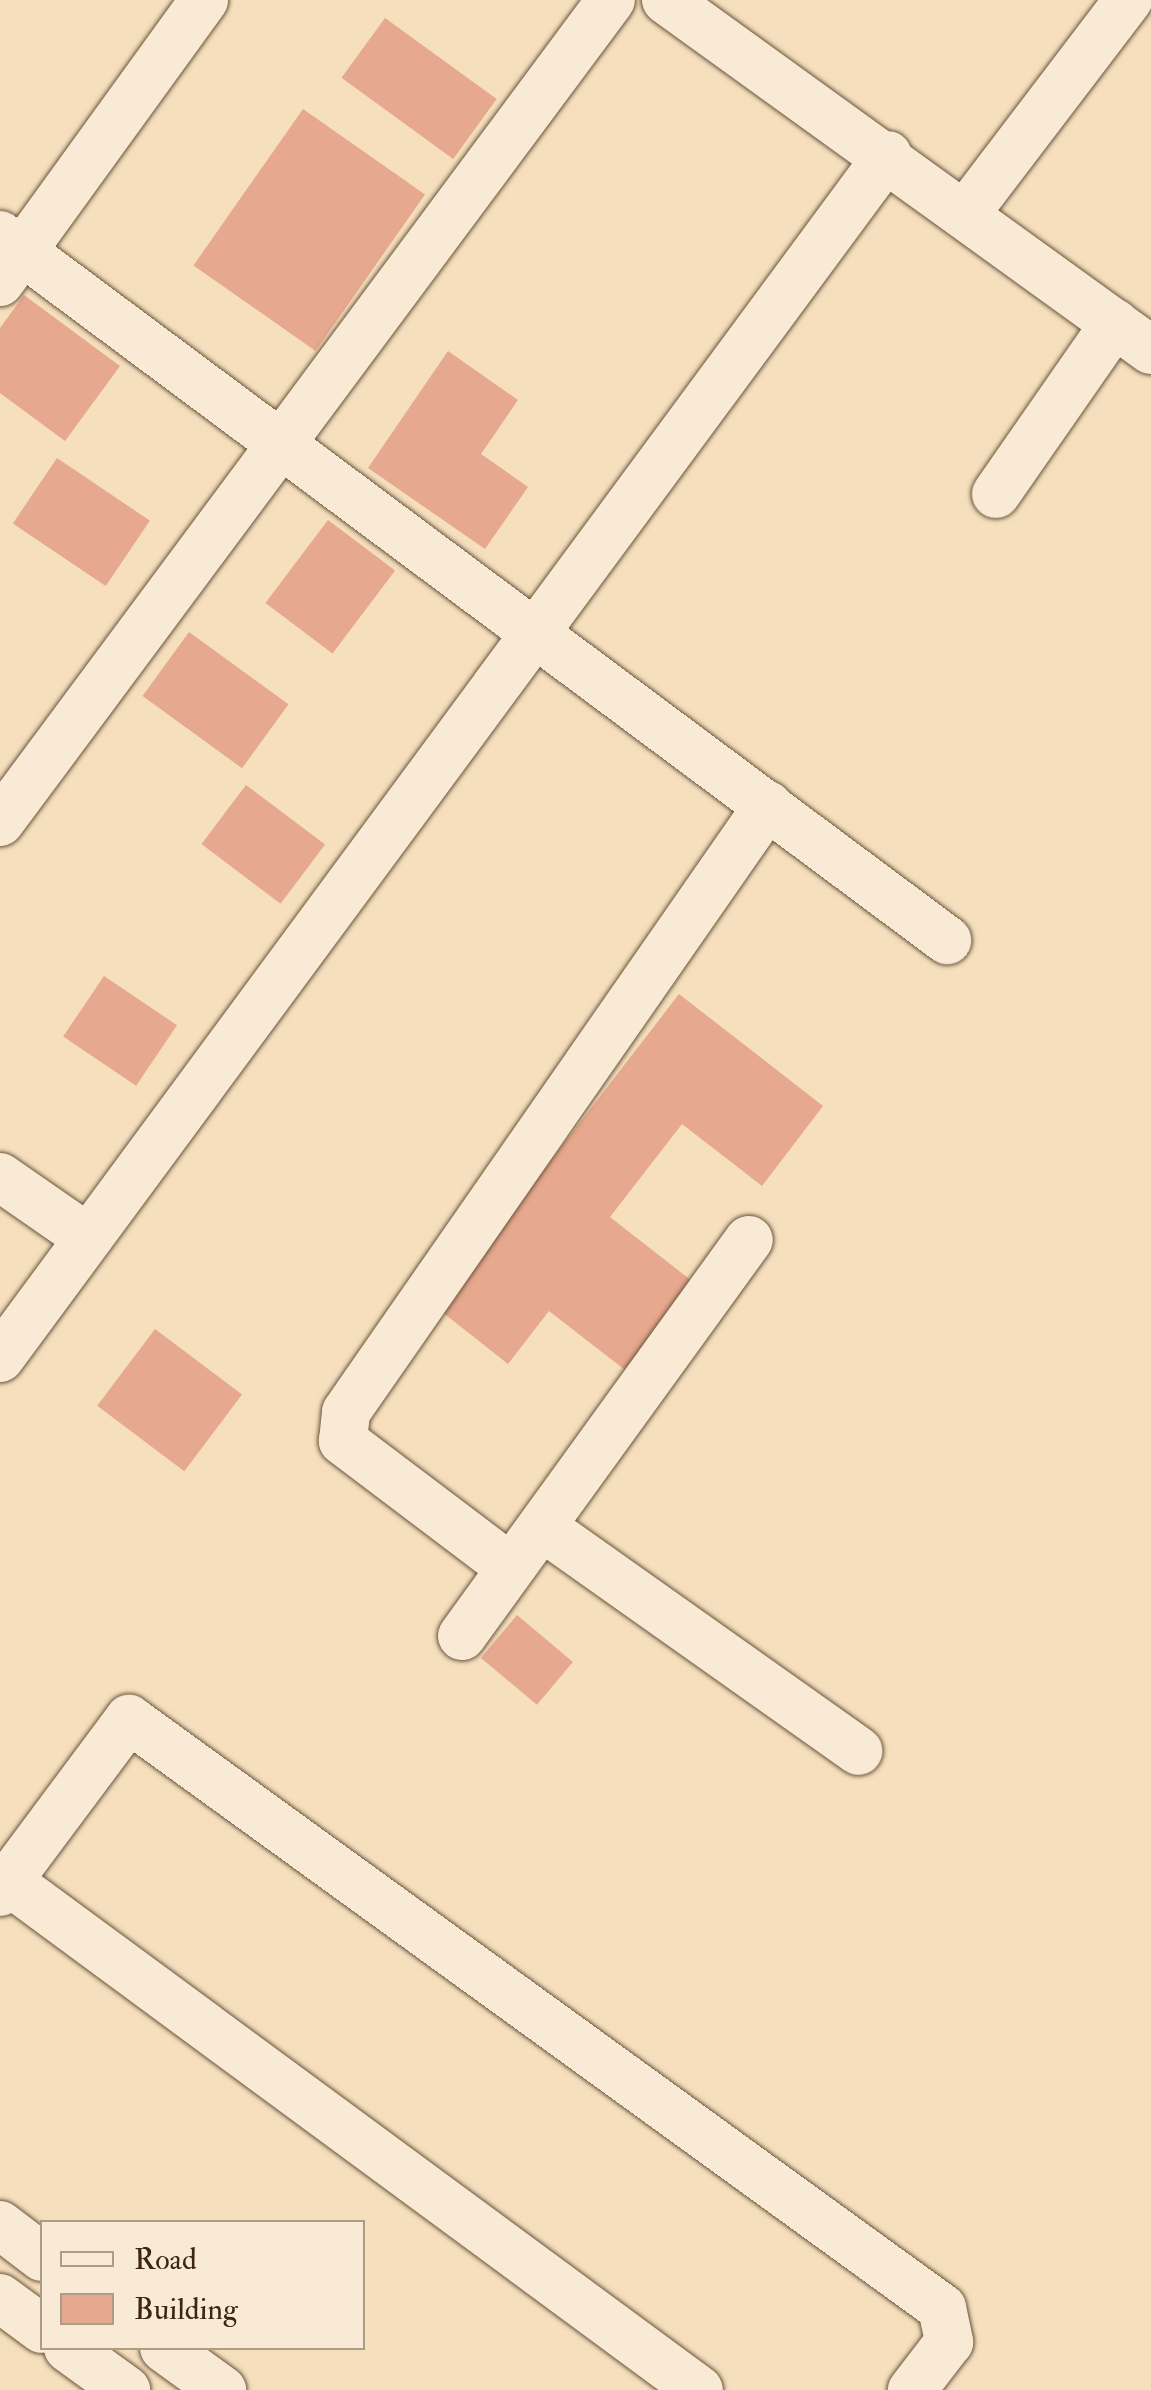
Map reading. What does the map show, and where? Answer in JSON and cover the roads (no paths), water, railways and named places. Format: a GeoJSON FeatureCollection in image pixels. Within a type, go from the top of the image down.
{"type":"FeatureCollection","features":[{"type":"Feature","properties":{"kind":"street"},"geometry":{"type":"LineString","coordinates":[[204,0],[8,256],[284,444],[538,630],[947,940]]}},
{"type":"Feature","properties":{"kind":"street"},"geometry":{"type":"LineString","coordinates":[[0,822],[611,0]]}},
{"type":"Feature","properties":{"kind":"street"},"geometry":{"type":"LineString","coordinates":[[666,0],[888,156],[1133,337],[996,494]]}},
{"type":"Feature","properties":{"kind":"street"},"geometry":{"type":"LineString","coordinates":[[966,213],[1128,0]]}},
{"type":"Feature","properties":{"kind":"street"},"geometry":{"type":"LineString","coordinates":[[0,1358],[888,156]]}},
{"type":"Feature","properties":{"kind":"street"},"geometry":{"type":"LineString","coordinates":[[506,1566],[343,1441],[341,1428],[768,804]]}},
{"type":"Feature","properties":{"kind":"street"},"geometry":{"type":"LineString","coordinates":[[0,1177],[88,1238]]}},
{"type":"Feature","properties":{"kind":"street"},"geometry":{"type":"LineString","coordinates":[[462,1636],[506,1566],[546,1529],[749,1240]]}},
{"type":"Feature","properties":{"kind":"street"},"geometry":{"type":"LineString","coordinates":[[546,1529],[858,1751]]}},
{"type":"Feature","properties":{"kind":"street"},"geometry":{"type":"LineString","coordinates":[[699,2390],[4,1887],[129,1719],[942,2308],[950,2342],[912,2390]]}},
{"type":"Feature","properties":{"kind":"street"},"geometry":{"type":"LineString","coordinates":[[0,2225],[40,2255]]}},
{"type":"Feature","properties":{"kind":"street"},"geometry":{"type":"LineString","coordinates":[[0,2298],[40,2328]]}},
{"type":"Feature","properties":{"kind":"street"},"geometry":{"type":"LineString","coordinates":[[71,2350],[126,2390]]}}]}
